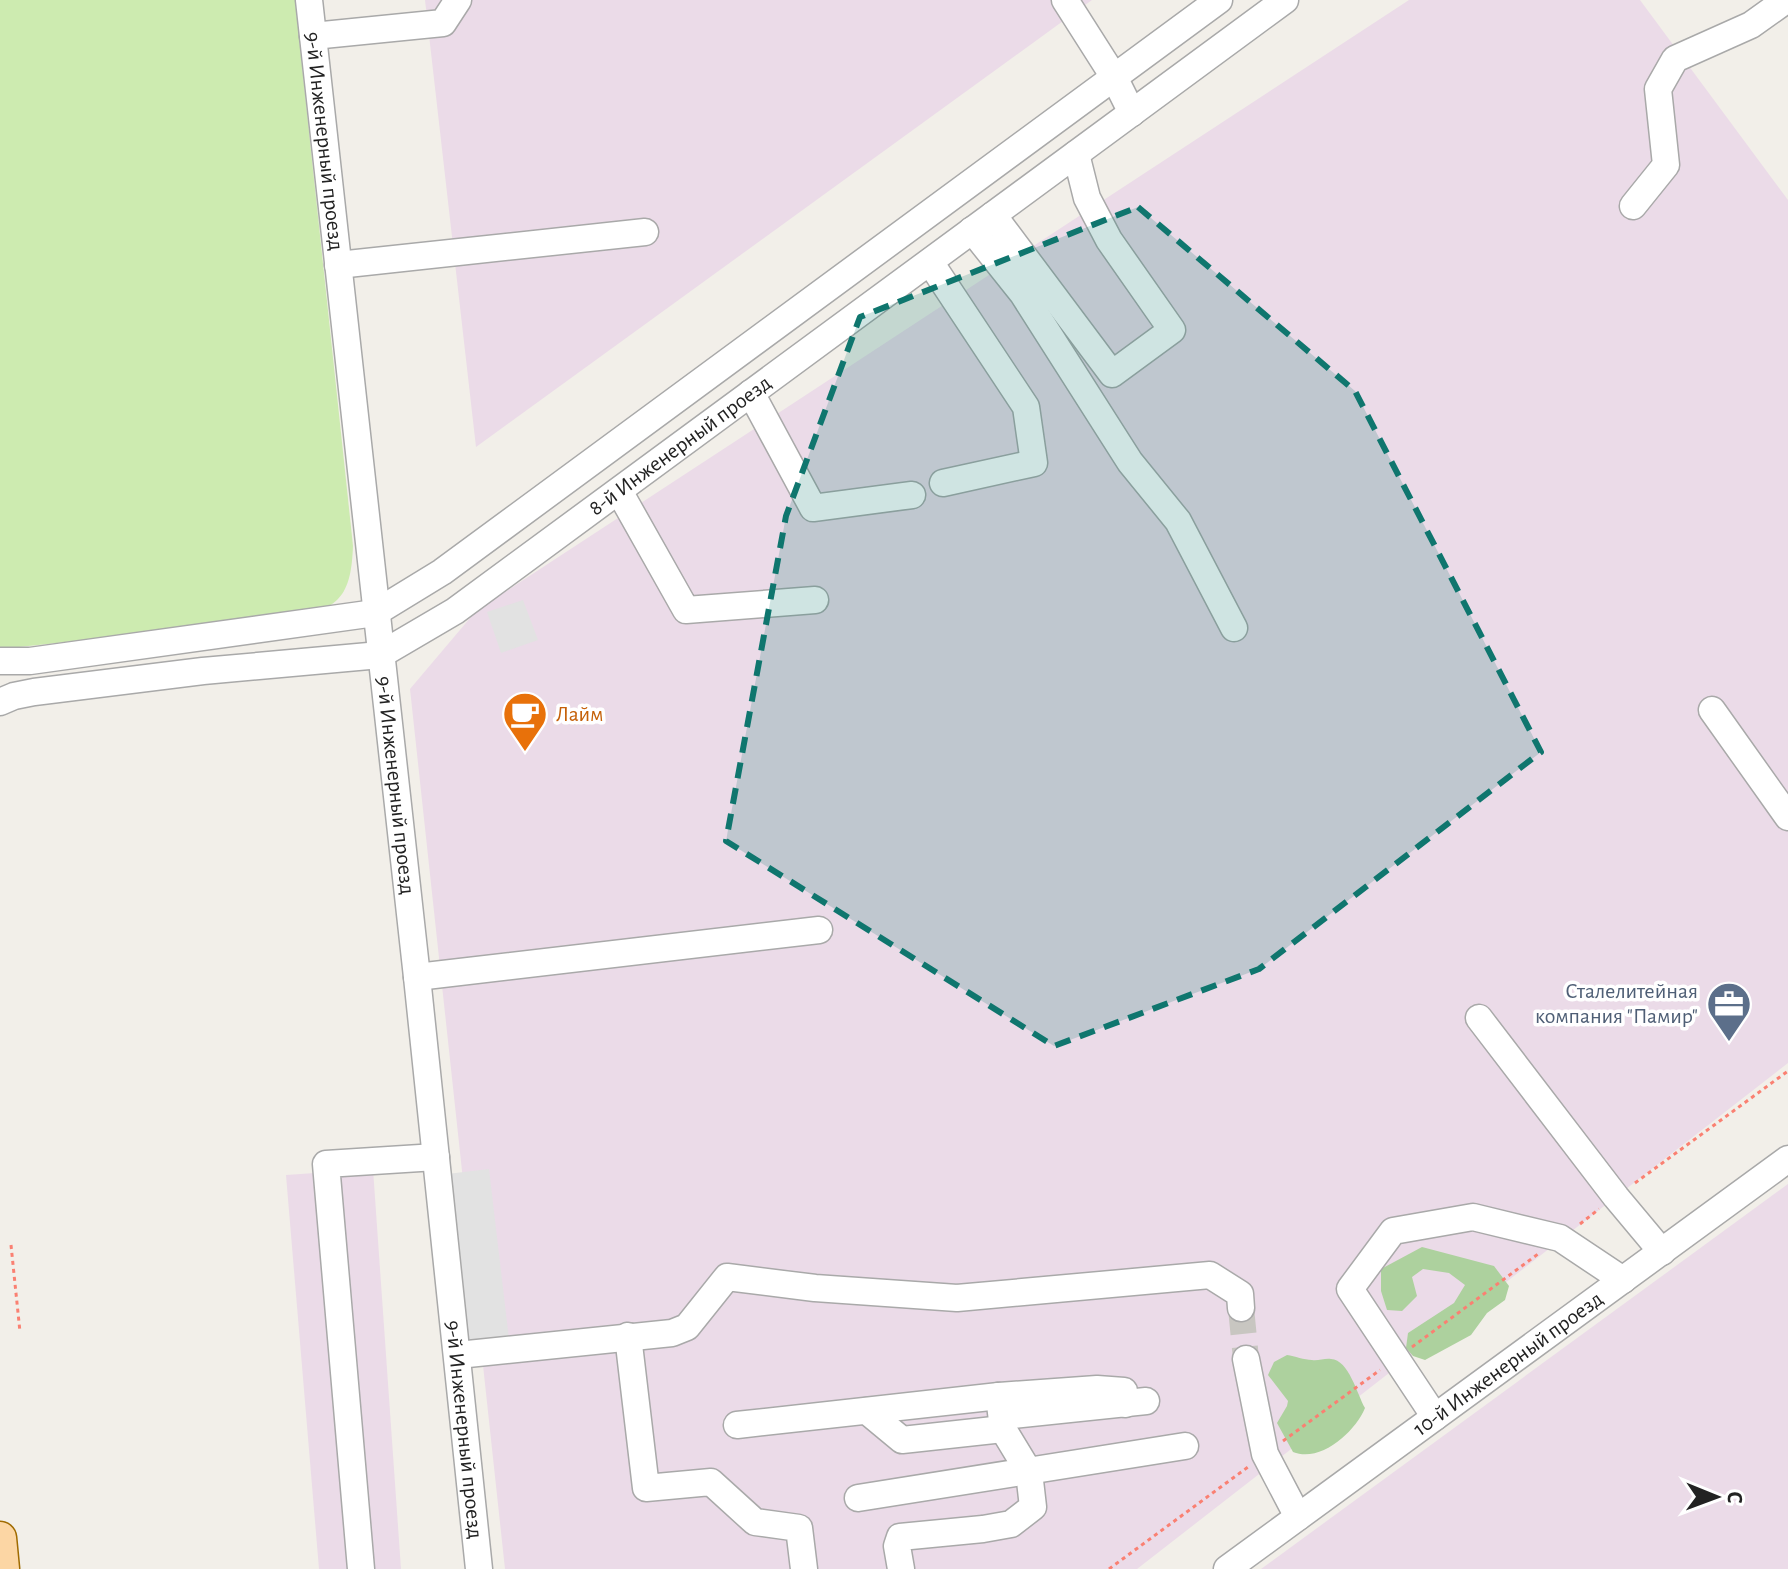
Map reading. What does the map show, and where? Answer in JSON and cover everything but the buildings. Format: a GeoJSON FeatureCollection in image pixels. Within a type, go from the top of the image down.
{"type":"FeatureCollection","features":[{"type":"Feature","properties":{"kind":"main road"},"geometry":{"type":"LineString","coordinates":[[0,1538],[3,1569]]}},
{"type":"Feature","properties":{"kind":"street","name":"9-й Инженерный проезд"},"geometry":{"type":"LineString","coordinates":[[309,0],[479,1569]]}},
{"type":"Feature","properties":{"kind":"street"},"geometry":{"type":"LineString","coordinates":[[313,36],[443,23],[458,0]]}},
{"type":"Feature","properties":{"kind":"street"},"geometry":{"type":"LineString","coordinates":[[1065,0],[1114,77],[1132,113]]}},
{"type":"Feature","properties":{"kind":"street","name":"8-й Инженерный проезд"},"geometry":{"type":"LineString","coordinates":[[0,661],[30,661],[375,613],[442,572],[1219,0]]}},
{"type":"Feature","properties":{"kind":"street","name":"8-й Инженерный проезд"},"geometry":{"type":"LineString","coordinates":[[0,702],[34,692],[95,684],[380,655],[455,611],[1285,0]]}},
{"type":"Feature","properties":{"kind":"street"},"geometry":{"type":"LineString","coordinates":[[1633,206],[1666,165],[1658,89],[1675,59],[1751,25],[1786,0]]}},
{"type":"Feature","properties":{"kind":"street"},"geometry":{"type":"LineString","coordinates":[[983,223],[1112,374],[1148,348],[1172,330],[1109,240],[1087,198],[1076,154]]}},
{"type":"Feature","properties":{"kind":"street"},"geometry":{"type":"LineString","coordinates":[[983,223],[1023,294],[1130,462],[1178,521],[1234,628]]}},
{"type":"Feature","properties":{"kind":"street"},"geometry":{"type":"LineString","coordinates":[[338,265],[645,232]]}},
{"type":"Feature","properties":{"kind":"street"},"geometry":{"type":"LineString","coordinates":[[930,262],[1026,407],[1034,463],[943,483]]}},
{"type":"Feature","properties":{"kind":"street"},"geometry":{"type":"LineString","coordinates":[[751,393],[813,508],[912,495]]}},
{"type":"Feature","properties":{"kind":"street"},"geometry":{"type":"LineString","coordinates":[[619,491],[686,610],[815,600]]}},
{"type":"Feature","properties":{"kind":"street"},"geometry":{"type":"LineString","coordinates":[[1712,710],[1788,817]]}},
{"type":"Feature","properties":{"kind":"street"},"geometry":{"type":"LineString","coordinates":[[417,977],[819,930]]}},
{"type":"Feature","properties":{"kind":"street"},"geometry":{"type":"LineString","coordinates":[[1479,1018],[1662,1252]]}},
{"type":"Feature","properties":{"kind":"street"},"geometry":{"type":"LineString","coordinates":[[361,1569],[326,1164],[436,1157]]}},
{"type":"Feature","properties":{"kind":"street","name":"10-й Инженерный проезд"},"geometry":{"type":"LineString","coordinates":[[1227,1569],[1788,1159]]}},
{"type":"Feature","properties":{"kind":"street"},"geometry":{"type":"LineString","coordinates":[[1435,1417],[1350,1289],[1393,1231],[1473,1217],[1560,1238],[1623,1280]]}},
{"type":"Feature","properties":{"kind":"street"},"geometry":{"type":"LineString","coordinates":[[458,1355],[672,1333],[687,1327],[727,1277],[815,1288],[957,1298],[1210,1275],[1240,1294],[1241,1308]]}},
{"type":"Feature","properties":{"kind":"street"},"geometry":{"type":"LineString","coordinates":[[628,1336],[646,1488],[711,1482],[755,1522],[799,1528],[804,1569]]}},
{"type":"Feature","properties":{"kind":"street"},"geometry":{"type":"LineString","coordinates":[[1246,1359],[1265,1454],[1298,1517]]}},
{"type":"Feature","properties":{"kind":"street"},"geometry":{"type":"LineString","coordinates":[[737,1425],[867,1411],[902,1440],[1002,1413],[1136,1402]]}},
{"type":"Feature","properties":{"kind":"street"},"geometry":{"type":"LineString","coordinates":[[901,1569],[897,1546],[900,1537],[1011,1524],[1033,1507],[1029,1472],[1002,1413]]}},
{"type":"Feature","properties":{"kind":"street"},"geometry":{"type":"LineString","coordinates":[[858,1498],[1185,1446]]}},
{"type":"Feature","properties":{"kind":"path"},"geometry":{"type":"LineString","coordinates":[[1109,1569],[1788,1071]]}},
{"type":"Feature","properties":{"kind":"path"},"geometry":{"type":"LineString","coordinates":[[11,1245],[20,1332]]}},
{"type":"Feature","properties":{"kind":"highlighted area"},"geometry":{"type":"Polygon","coordinates":[[[1138,207],[1355,391],[1541,752],[1259,969],[1054,1046],[726,841],[786,516],[860,317],[1138,207]]]}},
{"type":"Feature","properties":{"kind":"shaded area"},"geometry":{"type":"Polygon","coordinates":[[[425,0],[1092,0],[476,447],[425,0]]]}},
{"type":"Feature","properties":{"kind":"shaded area"},"geometry":{"type":"Polygon","coordinates":[[[1409,0],[1640,0],[1788,200],[1788,1063],[1137,1569],[505,1569],[410,689],[476,611],[1409,0]]]}},
{"type":"Feature","properties":{"kind":"shaded area"},"geometry":{"type":"Polygon","coordinates":[[[523,600],[538,640],[501,653],[487,612],[523,600]]]}},
{"type":"Feature","properties":{"kind":"shaded area"},"geometry":{"type":"Polygon","coordinates":[[[373,1169],[401,1569],[319,1569],[286,1175],[373,1169]]]}},
{"type":"Feature","properties":{"kind":"shaded area"},"geometry":{"type":"Polygon","coordinates":[[[489,1169],[509,1339],[467,1344],[447,1174],[489,1169]]]}},
{"type":"Feature","properties":{"kind":"shaded area"},"geometry":{"type":"Polygon","coordinates":[[[1788,1184],[1788,1569],[1261,1569],[1788,1184]]]}},
{"type":"Feature","properties":{"kind":"green space"},"geometry":{"type":"Polygon","coordinates":[[[0,0],[295,0],[353,546],[346,586],[341,596],[324,609],[295,618],[0,649],[0,0]]]}},
{"type":"Feature","properties":{"kind":"green space"},"geometry":{"type":"Polygon","coordinates":[[[1422,1247],[1494,1266],[1509,1286],[1505,1300],[1487,1313],[1471,1335],[1425,1360],[1413,1356],[1406,1348],[1408,1333],[1454,1303],[1465,1285],[1449,1273],[1423,1269],[1412,1277],[1417,1296],[1402,1311],[1387,1310],[1381,1291],[1381,1269],[1422,1247]]]}},
{"type":"Feature","properties":{"kind":"green space"},"geometry":{"type":"Polygon","coordinates":[[[1287,1355],[1309,1360],[1329,1359],[1343,1365],[1365,1408],[1345,1435],[1315,1453],[1293,1452],[1277,1423],[1288,1401],[1268,1375],[1274,1362],[1287,1355]]]}},
{"type":"Feature","properties":{"kind":"tunnel"},"geometry":{"type":"LineString","coordinates":[[1241,1308],[1246,1359]]}},
{"type":"Feature","properties":{"kind":"place","name":"Лайм"},"geometry":{"type":"Point","coordinates":[525,753]}},
{"type":"Feature","properties":{"kind":"place","name":"Сталелитейная компания \"Памир\""},"geometry":{"type":"Point","coordinates":[1729,1043]}}]}
